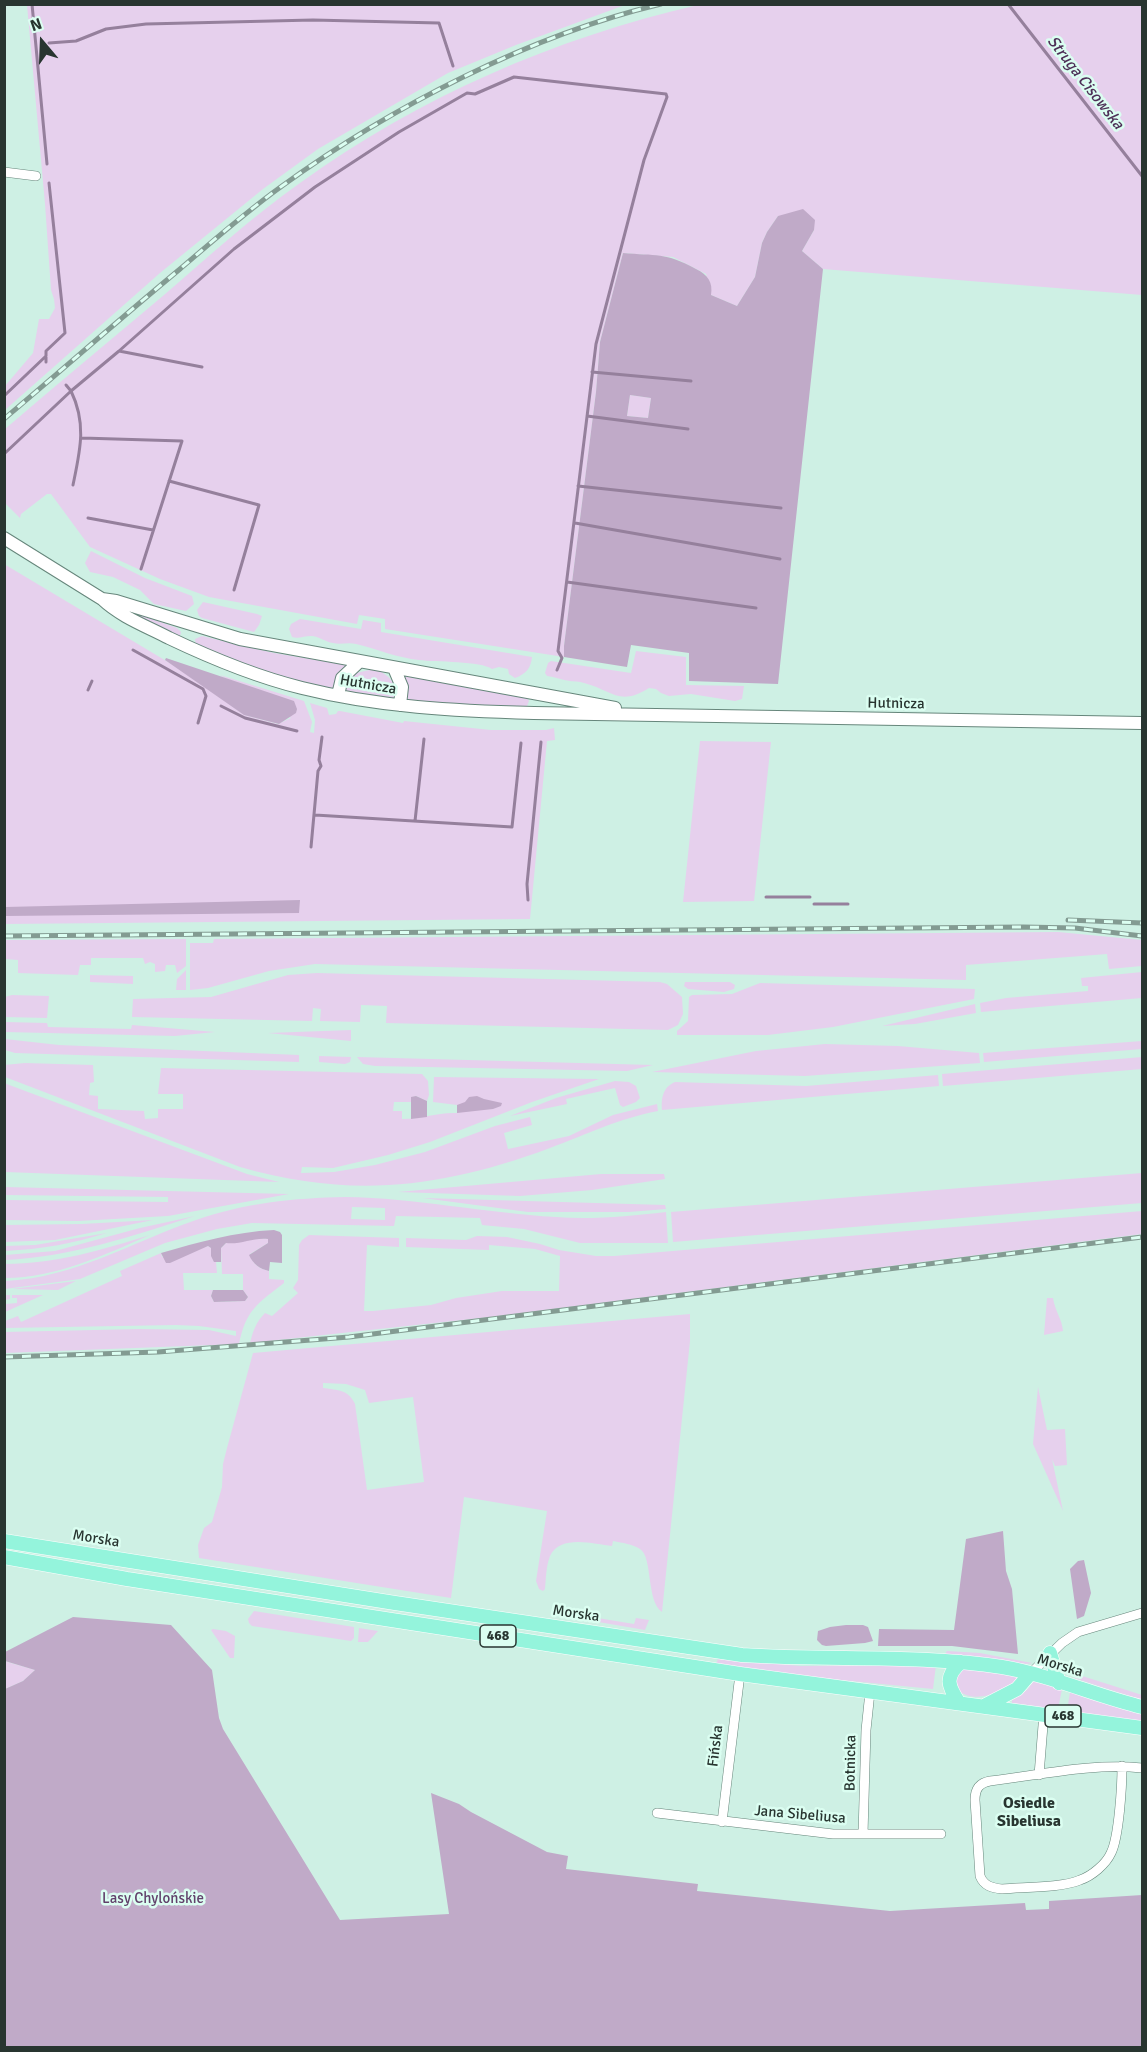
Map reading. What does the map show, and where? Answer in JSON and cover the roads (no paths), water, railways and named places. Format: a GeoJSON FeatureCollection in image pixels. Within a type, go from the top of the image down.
{"type":"FeatureCollection","features":[{"type":"Feature","properties":{"kind":"main road","name":"Hutnicza"},"geometry":{"type":"LineString","coordinates":[[4,538],[102,599],[113,610],[184,645],[283,682],[338,695],[456,711],[1143,723]]}},
{"type":"Feature","properties":{"kind":"main road","name":"Hutnicza"},"geometry":{"type":"LineString","coordinates":[[102,599],[116,601],[240,639],[648,714]]}},
{"type":"Feature","properties":{"kind":"main road"},"geometry":{"type":"LineString","coordinates":[[184,645],[194,626]]}},
{"type":"Feature","properties":{"kind":"main road"},"geometry":{"type":"LineString","coordinates":[[338,695],[342,678],[359,662]]}},
{"type":"Feature","properties":{"kind":"main road"},"geometry":{"type":"LineString","coordinates":[[394,668],[402,687],[400,705]]}},
{"type":"Feature","properties":{"kind":"main road"},"geometry":{"type":"LineString","coordinates":[[534,713],[535,694]]}},
{"type":"Feature","properties":{"kind":"main road","name":"Morska"},"geometry":{"type":"LineString","coordinates":[[4,1541],[730,1654],[793,1659],[915,1659],[1003,1667],[1143,1707]]}},
{"type":"Feature","properties":{"kind":"main road","name":"468"},"geometry":{"type":"LineString","coordinates":[[4,1557],[127,1579],[740,1674],[1143,1728]]}},
{"type":"Feature","properties":{"kind":"main road"},"geometry":{"type":"LineString","coordinates":[[1050,1653],[1059,1683]]}},
{"type":"Feature","properties":{"kind":"main road"},"geometry":{"type":"LineString","coordinates":[[959,1703],[952,1692],[949,1680],[952,1670],[961,1662]]}},
{"type":"Feature","properties":{"kind":"main road"},"geometry":{"type":"LineString","coordinates":[[984,1706],[1017,1689],[1030,1674]]}},
{"type":"Feature","properties":{"kind":"street"},"geometry":{"type":"LineString","coordinates":[[4,172],[36,176]]}},
{"type":"Feature","properties":{"kind":"street"},"geometry":{"type":"LineString","coordinates":[[1030,1674],[1050,1653],[1078,1632],[1143,1613]]}},
{"type":"Feature","properties":{"kind":"street","name":"Fińska"},"geometry":{"type":"LineString","coordinates":[[722,1822],[740,1674]]}},
{"type":"Feature","properties":{"kind":"street","name":"Botnicka"},"geometry":{"type":"LineString","coordinates":[[863,1834],[866,1730],[870,1692]]}},
{"type":"Feature","properties":{"kind":"street"},"geometry":{"type":"LineString","coordinates":[[1039,1775],[1044,1713]]}},
{"type":"Feature","properties":{"kind":"street"},"geometry":{"type":"LineString","coordinates":[[1122,1766],[1122,1787],[1112,1852],[1105,1863],[1085,1878],[1073,1882],[1002,1889],[993,1888],[984,1883],[980,1872],[975,1795],[981,1784],[990,1781],[1122,1766],[1143,1768]]}},
{"type":"Feature","properties":{"kind":"street","name":"Jana Sibeliusa"},"geometry":{"type":"LineString","coordinates":[[657,1813],[833,1834],[941,1834]]}},
{"type":"Feature","properties":{"kind":"waterway"},"geometry":{"type":"LineString","coordinates":[[32,4],[47,164]]}},
{"type":"Feature","properties":{"kind":"waterway","name":"Struga Cisowska"},"geometry":{"type":"LineString","coordinates":[[1008,4],[1142,176]]}},
{"type":"Feature","properties":{"kind":"waterway"},"geometry":{"type":"LineString","coordinates":[[49,43],[76,41],[106,29],[146,24],[313,20],[439,23],[453,66]]}},
{"type":"Feature","properties":{"kind":"waterway"},"geometry":{"type":"LineString","coordinates":[[119,351],[234,249],[315,187],[399,132],[467,93],[475,94],[514,77],[666,94],[667,97],[644,160],[596,344],[558,651],[562,658],[557,670]]}},
{"type":"Feature","properties":{"kind":"waterway"},"geometry":{"type":"LineString","coordinates":[[46,362],[46,351],[65,333],[49,183]]}},
{"type":"Feature","properties":{"kind":"waterway"},"geometry":{"type":"LineString","coordinates":[[73,485],[80,449],[81,426],[71,391],[119,351],[202,367]]}},
{"type":"Feature","properties":{"kind":"waterway"},"geometry":{"type":"LineString","coordinates":[[4,396],[46,356]]}},
{"type":"Feature","properties":{"kind":"waterway"},"geometry":{"type":"LineString","coordinates":[[592,372],[691,381]]}},
{"type":"Feature","properties":{"kind":"waterway"},"geometry":{"type":"LineString","coordinates":[[4,454],[71,391],[66,385]]}},
{"type":"Feature","properties":{"kind":"waterway"},"geometry":{"type":"LineString","coordinates":[[587,416],[688,429]]}},
{"type":"Feature","properties":{"kind":"waterway"},"geometry":{"type":"LineString","coordinates":[[82,438],[182,441],[141,569]]}},
{"type":"Feature","properties":{"kind":"waterway"},"geometry":{"type":"LineString","coordinates":[[169,481],[259,505],[234,590]]}},
{"type":"Feature","properties":{"kind":"waterway"},"geometry":{"type":"LineString","coordinates":[[578,486],[781,508]]}},
{"type":"Feature","properties":{"kind":"waterway"},"geometry":{"type":"LineString","coordinates":[[88,518],[153,530]]}},
{"type":"Feature","properties":{"kind":"waterway"},"geometry":{"type":"LineString","coordinates":[[575,523],[780,559]]}},
{"type":"Feature","properties":{"kind":"waterway"},"geometry":{"type":"LineString","coordinates":[[567,582],[756,608]]}},
{"type":"Feature","properties":{"kind":"waterway"},"geometry":{"type":"LineString","coordinates":[[133,650],[203,689],[206,696],[198,723]]}},
{"type":"Feature","properties":{"kind":"waterway"},"geometry":{"type":"LineString","coordinates":[[88,690],[92,681]]}},
{"type":"Feature","properties":{"kind":"waterway"},"geometry":{"type":"LineString","coordinates":[[221,706],[245,718],[297,731]]}},
{"type":"Feature","properties":{"kind":"waterway"},"geometry":{"type":"LineString","coordinates":[[311,847],[318,771],[321,766],[319,760],[322,737]]}},
{"type":"Feature","properties":{"kind":"waterway"},"geometry":{"type":"LineString","coordinates":[[415,821],[424,739]]}},
{"type":"Feature","properties":{"kind":"waterway"},"geometry":{"type":"LineString","coordinates":[[528,900],[527,884],[541,742]]}},
{"type":"Feature","properties":{"kind":"waterway"},"geometry":{"type":"LineString","coordinates":[[315,815],[512,827],[521,743]]}},
{"type":"Feature","properties":{"kind":"waterway"},"geometry":{"type":"LineString","coordinates":[[766,897],[810,897]]}},
{"type":"Feature","properties":{"kind":"waterway"},"geometry":{"type":"LineString","coordinates":[[814,904],[848,904]]}},
{"type":"Feature","properties":{"kind":"railway"},"geometry":{"type":"LineString","coordinates":[[4,419],[243,216],[324,157],[415,102],[512,54],[612,17],[661,4]]}},
{"type":"Feature","properties":{"kind":"railway"},"geometry":{"type":"LineString","coordinates":[[1068,920],[1142,923]]}},
{"type":"Feature","properties":{"kind":"railway"},"geometry":{"type":"LineString","coordinates":[[4,936],[1023,927],[1075,928],[1142,936]]}},
{"type":"Feature","properties":{"kind":"railway"},"geometry":{"type":"LineString","coordinates":[[4,1357],[158,1352],[349,1337],[1142,1237]]}},
{"type":"Feature","properties":{"kind":"district","name":"Osiedle Sibeliusa"},"geometry":{"type":"Point","coordinates":[1029,1813]}},
{"type":"Feature","properties":{"kind":"park label","name":"Lasy Chylońskie"},"geometry":{"type":"Point","coordinates":[153,1899]}}]}
